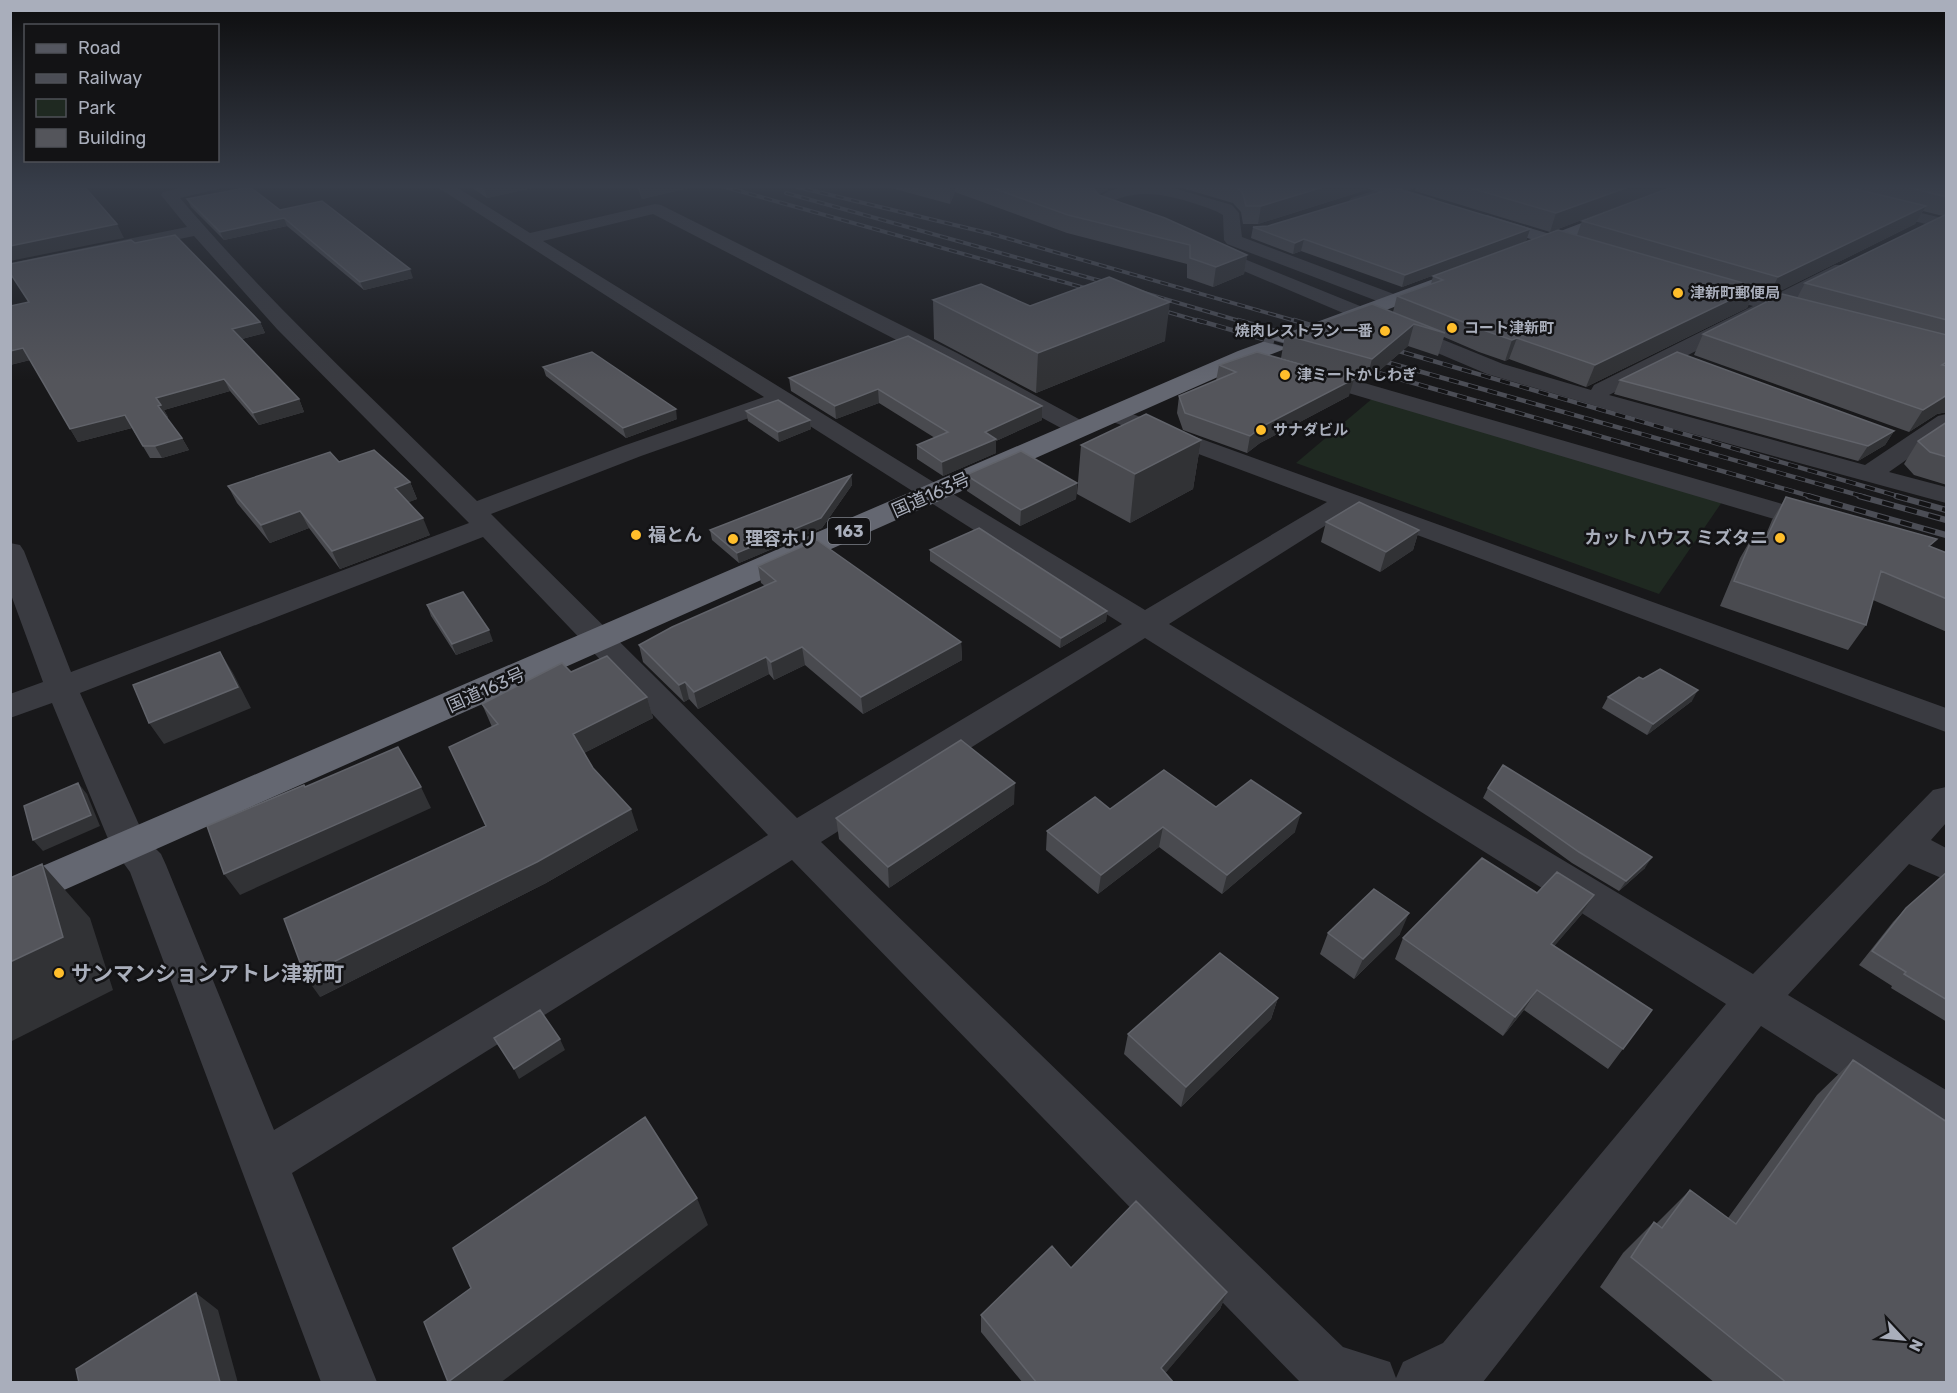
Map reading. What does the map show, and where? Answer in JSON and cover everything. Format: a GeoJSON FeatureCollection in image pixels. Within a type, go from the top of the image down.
{"type":"FeatureCollection","features":[{"type":"Feature","properties":{"kind":"highway"},"geometry":{"type":"LineString","coordinates":[[1509,257],[1529,250]]}},
{"type":"Feature","properties":{"kind":"highway","name":"国道163号"},"geometry":{"type":"LineString","coordinates":[[10,898],[1246,356],[1466,273]]}},
{"type":"Feature","properties":{"kind":"street"},"geometry":{"type":"LineString","coordinates":[[10,269],[101,250]]}},
{"type":"Feature","properties":{"kind":"street"},"geometry":{"type":"LineString","coordinates":[[216,250],[282,321],[795,839],[1339,1379]]}},
{"type":"Feature","properties":{"kind":"street"},"geometry":{"type":"LineString","coordinates":[[546,250],[934,494],[1947,1116]]}},
{"type":"Feature","properties":{"kind":"street"},"geometry":{"type":"LineString","coordinates":[[736,250],[940,353],[1080,429]]}},
{"type":"Feature","properties":{"kind":"street"},"geometry":{"type":"LineString","coordinates":[[1209,250],[1495,369],[1947,495]]}},
{"type":"Feature","properties":{"kind":"street"},"geometry":{"type":"LineString","coordinates":[[1260,250],[1392,300]]}},
{"type":"Feature","properties":{"kind":"street"},"geometry":{"type":"LineString","coordinates":[[1589,396],[1853,263]]}},
{"type":"Feature","properties":{"kind":"street"},"geometry":{"type":"LineString","coordinates":[[1692,282],[1824,320]]}},
{"type":"Feature","properties":{"kind":"street"},"geometry":{"type":"LineString","coordinates":[[1246,356],[1843,531]]}},
{"type":"Feature","properties":{"kind":"street"},"geometry":{"type":"LineString","coordinates":[[1669,356],[1702,368]]}},
{"type":"Feature","properties":{"kind":"street"},"geometry":{"type":"LineString","coordinates":[[10,707],[480,519],[632,451],[781,399]]}},
{"type":"Feature","properties":{"kind":"street"},"geometry":{"type":"LineString","coordinates":[[1113,414],[1947,720]]}},
{"type":"Feature","properties":{"kind":"street"},"geometry":{"type":"LineString","coordinates":[[1869,474],[1901,441],[1947,421]]}},
{"type":"Feature","properties":{"kind":"street"},"geometry":{"type":"LineString","coordinates":[[264,1163],[1348,500]]}},
{"type":"Feature","properties":{"kind":"street"},"geometry":{"type":"LineString","coordinates":[[10,551],[61,687],[130,846],[147,865],[349,1383]]}},
{"type":"Feature","properties":{"kind":"street"},"geometry":{"type":"LineString","coordinates":[[1423,1383],[1463,1363],[1757,999],[1947,800]]}},
{"type":"Feature","properties":{"kind":"street"},"geometry":{"type":"LineString","coordinates":[[1904,844],[1947,865]]}},
{"type":"Feature","properties":{"kind":"green space"},"geometry":{"type":"Polygon","coordinates":[[[1373,398],[1722,502],[1659,594],[1296,463],[1373,398]]]}},
{"type":"Feature","properties":{"kind":"building"},"geometry":{"type":"Polygon","coordinates":[[[81,250],[190,250],[260,322],[232,329],[299,399],[253,413],[224,379],[156,398],[161,405],[158,406],[182,438],[155,446],[143,446],[125,415],[70,429],[23,348],[10,351],[10,306],[29,302],[10,273],[10,264],[81,250]]]}},
{"type":"Feature","properties":{"kind":"building"},"geometry":{"type":"Polygon","coordinates":[[[322,250],[385,250],[410,269],[360,282],[322,250]]]}},
{"type":"Feature","properties":{"kind":"building"},"geometry":{"type":"Polygon","coordinates":[[[1190,250],[1236,250],[1247,255],[1216,267],[1190,258],[1190,250]]]}},
{"type":"Feature","properties":{"kind":"building"},"geometry":{"type":"Polygon","coordinates":[[[1335,250],[1473,250],[1405,275],[1335,250]]]}},
{"type":"Feature","properties":{"kind":"building"},"geometry":{"type":"Polygon","coordinates":[[[1504,250],[1628,250],[1757,287],[1595,365],[1517,338],[1512,340],[1486,331],[1397,296],[1443,280],[1433,276],[1504,250]]]}},
{"type":"Feature","properties":{"kind":"building"},"geometry":{"type":"Polygon","coordinates":[[[1684,250],[1834,250],[1778,277],[1684,250]]]}},
{"type":"Feature","properties":{"kind":"building"},"geometry":{"type":"Polygon","coordinates":[[[1873,250],[1947,250],[1947,320],[1805,283],[1873,250]]]}},
{"type":"Feature","properties":{"kind":"building"},"geometry":{"type":"Polygon","coordinates":[[[1109,277],[1170,302],[1038,353],[933,300],[981,284],[1030,306],[1109,277]]]}},
{"type":"Feature","properties":{"kind":"building"},"geometry":{"type":"Polygon","coordinates":[[[1782,294],[1947,335],[1947,362],[1942,365],[1947,366],[1947,395],[1923,410],[1703,334],[1782,294]]]}},
{"type":"Feature","properties":{"kind":"building"},"geometry":{"type":"Polygon","coordinates":[[[1372,304],[1445,333],[1414,324],[1372,359],[1285,335],[1372,304]]]}},
{"type":"Feature","properties":{"kind":"building"},"geometry":{"type":"Polygon","coordinates":[[[908,336],[1042,406],[985,432],[996,439],[942,462],[917,445],[948,432],[878,389],[835,406],[789,378],[908,336]]]}},
{"type":"Feature","properties":{"kind":"building"},"geometry":{"type":"Polygon","coordinates":[[[592,352],[676,409],[623,428],[543,367],[592,352]]]}},
{"type":"Feature","properties":{"kind":"building"},"geometry":{"type":"Polygon","coordinates":[[[1257,352],[1354,379],[1263,426],[1250,436],[1185,413],[1179,396],[1236,372],[1219,365],[1257,352]]]}},
{"type":"Feature","properties":{"kind":"building"},"geometry":{"type":"Polygon","coordinates":[[[1677,352],[1894,431],[1868,446],[1620,380],[1677,352]]]}},
{"type":"Feature","properties":{"kind":"building"},"geometry":{"type":"Polygon","coordinates":[[[778,400],[810,420],[778,432],[746,411],[778,400]]]}},
{"type":"Feature","properties":{"kind":"building"},"geometry":{"type":"Polygon","coordinates":[[[1146,414],[1201,440],[1135,474],[1081,445],[1146,414]]]}},
{"type":"Feature","properties":{"kind":"building"},"geometry":{"type":"Polygon","coordinates":[[[1947,422],[1947,457],[1930,452],[1918,441],[1947,422]]]}},
{"type":"Feature","properties":{"kind":"building"},"geometry":{"type":"Polygon","coordinates":[[[374,450],[410,482],[395,488],[423,518],[332,551],[300,511],[261,525],[228,486],[330,452],[339,462],[374,450]]]}},
{"type":"Feature","properties":{"kind":"building"},"geometry":{"type":"Polygon","coordinates":[[[1021,451],[1077,483],[1021,510],[966,475],[1021,451]]]}},
{"type":"Feature","properties":{"kind":"building"},"geometry":{"type":"Polygon","coordinates":[[[851,475],[821,518],[737,553],[710,530],[851,475]]]}},
{"type":"Feature","properties":{"kind":"building"},"geometry":{"type":"Polygon","coordinates":[[[1786,497],[1937,539],[1929,546],[1947,553],[1947,599],[1881,571],[1866,625],[1734,581],[1754,534],[1767,537],[1786,497]]]}},
{"type":"Feature","properties":{"kind":"building"},"geometry":{"type":"Polygon","coordinates":[[[1359,502],[1419,530],[1386,552],[1326,522],[1359,502]]]}},
{"type":"Feature","properties":{"kind":"building"},"geometry":{"type":"Polygon","coordinates":[[[979,528],[1107,611],[1061,638],[930,550],[979,528]]]}},
{"type":"Feature","properties":{"kind":"building"},"geometry":{"type":"Polygon","coordinates":[[[817,540],[961,642],[861,697],[802,647],[771,662],[766,657],[694,692],[685,682],[679,685],[639,645],[672,627],[776,581],[758,566],[817,540]]]}},
{"type":"Feature","properties":{"kind":"building"},"geometry":{"type":"Polygon","coordinates":[[[463,592],[489,630],[452,644],[427,605],[463,592]]]}},
{"type":"Feature","properties":{"kind":"building"},"geometry":{"type":"Polygon","coordinates":[[[220,652],[238,687],[149,723],[133,685],[220,652]]]}},
{"type":"Feature","properties":{"kind":"building"},"geometry":{"type":"Polygon","coordinates":[[[607,656],[647,697],[573,734],[593,768],[631,809],[537,862],[305,976],[284,919],[486,826],[449,747],[498,724],[482,704],[562,663],[571,672],[607,656]]]}},
{"type":"Feature","properties":{"kind":"building"},"geometry":{"type":"Polygon","coordinates":[[[1660,669],[1698,690],[1653,724],[1608,697],[1639,677],[1643,679],[1660,669]]]}},
{"type":"Feature","properties":{"kind":"building"},"geometry":{"type":"Polygon","coordinates":[[[961,740],[1015,783],[888,867],[836,818],[961,740]]]}},
{"type":"Feature","properties":{"kind":"building"},"geometry":{"type":"Polygon","coordinates":[[[398,747],[421,787],[224,874],[207,826],[398,747]]]}},
{"type":"Feature","properties":{"kind":"building"},"geometry":{"type":"Polygon","coordinates":[[[1503,765],[1652,857],[1626,881],[1579,852],[1488,788],[1503,765]]]}},
{"type":"Feature","properties":{"kind":"building"},"geometry":{"type":"Polygon","coordinates":[[[1164,770],[1216,807],[1251,780],[1301,813],[1227,875],[1163,827],[1101,875],[1047,831],[1095,797],[1110,809],[1164,770]]]}},
{"type":"Feature","properties":{"kind":"building"},"geometry":{"type":"Polygon","coordinates":[[[78,783],[91,815],[33,840],[24,806],[78,783]]]}},
{"type":"Feature","properties":{"kind":"building"},"geometry":{"type":"Polygon","coordinates":[[[1482,858],[1537,893],[1557,872],[1594,895],[1551,944],[1652,1010],[1623,1049],[1537,990],[1515,1017],[1403,938],[1482,858]]]}},
{"type":"Feature","properties":{"kind":"building"},"geometry":{"type":"Polygon","coordinates":[[[42,864],[63,937],[10,962],[10,878],[42,864]]]}},
{"type":"Feature","properties":{"kind":"building"},"geometry":{"type":"Polygon","coordinates":[[[1947,872],[1947,1000],[1872,951],[1906,908],[1947,872]]]}},
{"type":"Feature","properties":{"kind":"building"},"geometry":{"type":"Polygon","coordinates":[[[1374,889],[1409,913],[1363,959],[1328,933],[1374,889]]]}},
{"type":"Feature","properties":{"kind":"building"},"geometry":{"type":"Polygon","coordinates":[[[1220,953],[1278,998],[1186,1087],[1128,1034],[1220,953]]]}},
{"type":"Feature","properties":{"kind":"building"},"geometry":{"type":"Polygon","coordinates":[[[540,1010],[560,1039],[514,1069],[494,1038],[540,1010]]]}},
{"type":"Feature","properties":{"kind":"building"},"geometry":{"type":"Polygon","coordinates":[[[1853,1060],[1947,1122],[1947,1383],[1787,1383],[1631,1257],[1654,1222],[1662,1228],[1690,1190],[1736,1224],[1853,1060]]]}},
{"type":"Feature","properties":{"kind":"building"},"geometry":{"type":"Polygon","coordinates":[[[645,1117],[697,1198],[448,1382],[424,1322],[471,1288],[453,1248],[645,1117]]]}},
{"type":"Feature","properties":{"kind":"building"},"geometry":{"type":"Polygon","coordinates":[[[1136,1201],[1227,1292],[1161,1368],[1174,1383],[1037,1383],[981,1315],[1052,1246],[1071,1268],[1136,1201]]]}},
{"type":"Feature","properties":{"kind":"building"},"geometry":{"type":"Polygon","coordinates":[[[196,1293],[220,1382],[79,1383],[76,1369],[196,1293]]]}},
{"type":"Feature","properties":{"kind":"railway"},"geometry":{"type":"LineString","coordinates":[[949,250],[1099,292]]}},
{"type":"Feature","properties":{"kind":"railway"},"geometry":{"type":"LineString","coordinates":[[990,250],[1115,285]]}},
{"type":"Feature","properties":{"kind":"railway"},"geometry":{"type":"LineString","coordinates":[[1048,250],[1299,322]]}},
{"type":"Feature","properties":{"kind":"railway"},"geometry":{"type":"LineString","coordinates":[[1141,292],[1243,322]]}},
{"type":"Feature","properties":{"kind":"railway"},"geometry":{"type":"LineString","coordinates":[[1154,308],[1202,322]]}},
{"type":"Feature","properties":{"kind":"railway"},"geometry":{"type":"LineString","coordinates":[[1197,320],[1298,349]]}},
{"type":"Feature","properties":{"kind":"railway"},"geometry":{"type":"LineString","coordinates":[[1238,320],[1303,339]]}},
{"type":"Feature","properties":{"kind":"railway"},"geometry":{"type":"LineString","coordinates":[[1294,320],[1327,330]]}},
{"type":"Feature","properties":{"kind":"railway"},"geometry":{"type":"LineString","coordinates":[[1385,347],[1901,497]]}},
{"type":"Feature","properties":{"kind":"railway"},"geometry":{"type":"LineString","coordinates":[[1372,358],[1865,497]]}},
{"type":"Feature","properties":{"kind":"railway"},"geometry":{"type":"LineString","coordinates":[[1361,368],[1813,497]]}},
{"type":"Feature","properties":{"kind":"railway"},"geometry":{"type":"LineString","coordinates":[[1808,496],[1946,535]]}},
{"type":"Feature","properties":{"kind":"railway"},"geometry":{"type":"LineString","coordinates":[[1859,496],[1946,520]]}},
{"type":"Feature","properties":{"kind":"railway"},"geometry":{"type":"LineString","coordinates":[[1896,496],[1946,510]]}},
{"type":"Feature","properties":{"kind":"place","name":"津新町郵便局"},"geometry":{"type":"Point","coordinates":[1678,293]}},
{"type":"Feature","properties":{"kind":"place","name":"コート津新町"},"geometry":{"type":"Point","coordinates":[1452,328]}},
{"type":"Feature","properties":{"kind":"place","name":"焼肉レストラン 一番"},"geometry":{"type":"Point","coordinates":[1385,331]}},
{"type":"Feature","properties":{"kind":"place","name":"津ミートかしわぎ"},"geometry":{"type":"Point","coordinates":[1285,375]}},
{"type":"Feature","properties":{"kind":"place","name":"サナダビル"},"geometry":{"type":"Point","coordinates":[1261,430]}},
{"type":"Feature","properties":{"kind":"place","name":"福とん"},"geometry":{"type":"Point","coordinates":[636,535]}},
{"type":"Feature","properties":{"kind":"place","name":"カットハウス ミズタニ"},"geometry":{"type":"Point","coordinates":[1780,538]}},
{"type":"Feature","properties":{"kind":"place","name":"理容ホリ"},"geometry":{"type":"Point","coordinates":[733,539]}},
{"type":"Feature","properties":{"kind":"place","name":"サンマンションアトレ津新町"},"geometry":{"type":"Point","coordinates":[59,973]}}]}
